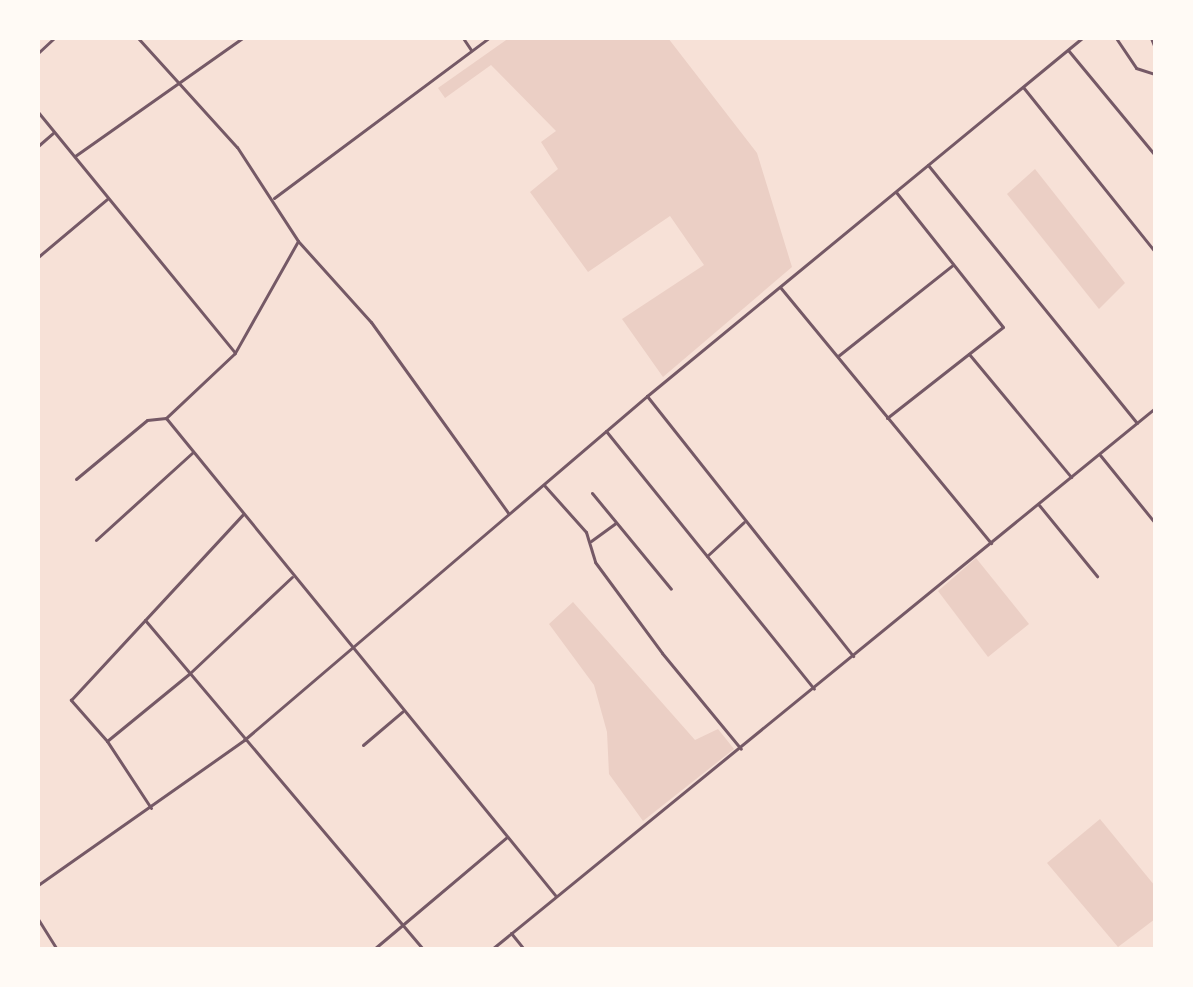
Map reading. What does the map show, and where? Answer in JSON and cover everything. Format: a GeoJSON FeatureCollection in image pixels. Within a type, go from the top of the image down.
{"type":"FeatureCollection","features":[{"type":"Feature","properties":{"kind":"street"},"geometry":{"type":"LineString","coordinates":[[38,53],[54,38]]}},
{"type":"Feature","properties":{"kind":"street"},"geometry":{"type":"LineString","coordinates":[[138,38],[179,81],[274,198],[298,241],[371,322],[508,514]]}},
{"type":"Feature","properties":{"kind":"street"},"geometry":{"type":"LineString","coordinates":[[463,38],[471,50]]}},
{"type":"Feature","properties":{"kind":"street"},"geometry":{"type":"LineString","coordinates":[[274,198],[489,38]]}},
{"type":"Feature","properties":{"kind":"street"},"geometry":{"type":"LineString","coordinates":[[38,885],[152,808],[247,737],[647,396],[1082,38]]}},
{"type":"Feature","properties":{"kind":"street"},"geometry":{"type":"LineString","coordinates":[[1116,38],[1136,68],[1155,74]]}},
{"type":"Feature","properties":{"kind":"street"},"geometry":{"type":"LineString","coordinates":[[1151,38],[1155,48]]}},
{"type":"Feature","properties":{"kind":"street"},"geometry":{"type":"LineString","coordinates":[[75,156],[239,39]]}},
{"type":"Feature","properties":{"kind":"street"},"geometry":{"type":"LineString","coordinates":[[1068,50],[1155,155]]}},
{"type":"Feature","properties":{"kind":"street"},"geometry":{"type":"LineString","coordinates":[[1023,87],[1155,252]]}},
{"type":"Feature","properties":{"kind":"street"},"geometry":{"type":"LineString","coordinates":[[38,112],[235,353]]}},
{"type":"Feature","properties":{"kind":"street"},"geometry":{"type":"LineString","coordinates":[[38,146],[55,132]]}},
{"type":"Feature","properties":{"kind":"street"},"geometry":{"type":"LineString","coordinates":[[928,165],[1137,423]]}},
{"type":"Feature","properties":{"kind":"street"},"geometry":{"type":"LineString","coordinates":[[887,418],[1003,327],[896,192]]}},
{"type":"Feature","properties":{"kind":"street"},"geometry":{"type":"LineString","coordinates":[[38,257],[107,199]]}},
{"type":"Feature","properties":{"kind":"street"},"geometry":{"type":"LineString","coordinates":[[76,479],[147,420],[166,418],[235,353],[298,241]]}},
{"type":"Feature","properties":{"kind":"street"},"geometry":{"type":"LineString","coordinates":[[838,356],[953,265]]}},
{"type":"Feature","properties":{"kind":"street"},"geometry":{"type":"LineString","coordinates":[[780,287],[991,543]]}},
{"type":"Feature","properties":{"kind":"street"},"geometry":{"type":"LineString","coordinates":[[969,353],[1071,477]]}},
{"type":"Feature","properties":{"kind":"street"},"geometry":{"type":"LineString","coordinates":[[647,396],[744,522],[854,656]]}},
{"type":"Feature","properties":{"kind":"street"},"geometry":{"type":"LineString","coordinates":[[492,949],[1154,410]]}},
{"type":"Feature","properties":{"kind":"street"},"geometry":{"type":"LineString","coordinates":[[166,418],[350,648],[555,895]]}},
{"type":"Feature","properties":{"kind":"street"},"geometry":{"type":"LineString","coordinates":[[606,431],[814,689]]}},
{"type":"Feature","properties":{"kind":"street"},"geometry":{"type":"LineString","coordinates":[[96,540],[193,452]]}},
{"type":"Feature","properties":{"kind":"street"},"geometry":{"type":"LineString","coordinates":[[1099,454],[1155,523]]}},
{"type":"Feature","properties":{"kind":"street"},"geometry":{"type":"LineString","coordinates":[[543,484],[591,541],[595,562],[741,749]]}},
{"type":"Feature","properties":{"kind":"street"},"geometry":{"type":"LineString","coordinates":[[592,493],[671,589]]}},
{"type":"Feature","properties":{"kind":"street"},"geometry":{"type":"LineString","coordinates":[[1038,504],[1097,576]]}},
{"type":"Feature","properties":{"kind":"street"},"geometry":{"type":"LineString","coordinates":[[152,808],[107,741],[71,700],[243,514]]}},
{"type":"Feature","properties":{"kind":"street"},"geometry":{"type":"LineString","coordinates":[[707,556],[744,522]]}},
{"type":"Feature","properties":{"kind":"street"},"geometry":{"type":"LineString","coordinates":[[591,541],[616,523]]}},
{"type":"Feature","properties":{"kind":"street"},"geometry":{"type":"LineString","coordinates":[[107,741],[190,673],[293,576]]}},
{"type":"Feature","properties":{"kind":"street"},"geometry":{"type":"LineString","coordinates":[[145,620],[423,949]]}},
{"type":"Feature","properties":{"kind":"street"},"geometry":{"type":"LineString","coordinates":[[363,745],[403,711]]}},
{"type":"Feature","properties":{"kind":"street"},"geometry":{"type":"LineString","coordinates":[[374,949],[507,837]]}},
{"type":"Feature","properties":{"kind":"street"},"geometry":{"type":"LineString","coordinates":[[38,919],[57,949]]}},
{"type":"Feature","properties":{"kind":"street"},"geometry":{"type":"LineString","coordinates":[[511,933],[524,949]]}},
{"type":"Feature","properties":{"kind":"shaded area"},"geometry":{"type":"Polygon","coordinates":[[[509,38],[668,38],[757,153],[792,267],[663,377],[622,319],[704,265],[670,216],[588,272],[530,192],[558,169],[541,142],[556,131],[491,65],[445,98],[438,88],[509,38]]]}},
{"type":"Feature","properties":{"kind":"shaded area"},"geometry":{"type":"Polygon","coordinates":[[[1035,169],[1125,283],[1099,309],[1007,194],[1035,169]]]}},
{"type":"Feature","properties":{"kind":"shaded area"},"geometry":{"type":"Polygon","coordinates":[[[976,558],[1029,624],[988,657],[938,591],[976,558]]]}},
{"type":"Feature","properties":{"kind":"shaded area"},"geometry":{"type":"Polygon","coordinates":[[[573,602],[695,740],[718,729],[734,749],[643,821],[609,774],[607,732],[594,685],[549,624],[573,602]]]}},
{"type":"Feature","properties":{"kind":"shaded area"},"geometry":{"type":"Polygon","coordinates":[[[1100,819],[1155,886],[1155,919],[1118,947],[1047,863],[1100,819]]]}}]}
